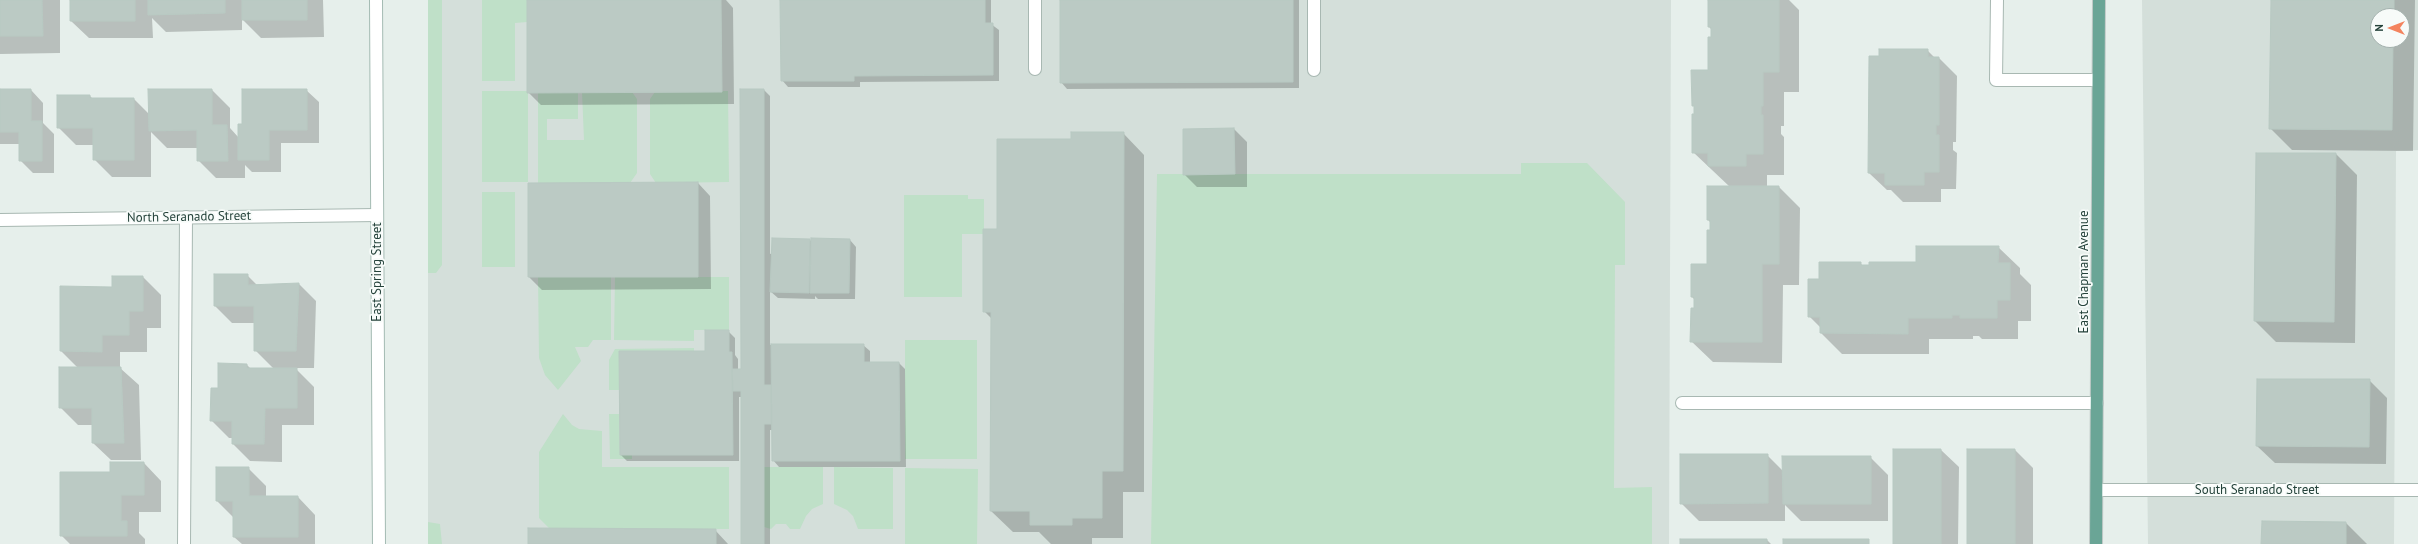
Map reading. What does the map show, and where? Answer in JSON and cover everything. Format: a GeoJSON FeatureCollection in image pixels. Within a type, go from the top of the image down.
{"type":"FeatureCollection","features":[{"type":"Feature","properties":{"kind":"main road","name":"East Chapman Avenue"},"geometry":{"type":"LineString","coordinates":[[2096,544],[2099,0]]}},
{"type":"Feature","properties":{"kind":"street","name":"East Spring Street"},"geometry":{"type":"LineString","coordinates":[[376,0],[379,544]]}},
{"type":"Feature","properties":{"kind":"street"},"geometry":{"type":"LineString","coordinates":[[1035,0],[1035,69]]}},
{"type":"Feature","properties":{"kind":"street"},"geometry":{"type":"LineString","coordinates":[[1314,0],[1314,70]]}},
{"type":"Feature","properties":{"kind":"street"},"geometry":{"type":"LineString","coordinates":[[1996,0],[1996,80],[2098,80]]}},
{"type":"Feature","properties":{"kind":"street","name":"North Seranado Street"},"geometry":{"type":"LineString","coordinates":[[0,220],[377,216]]}},
{"type":"Feature","properties":{"kind":"street"},"geometry":{"type":"LineString","coordinates":[[184,544],[186,217]]}},
{"type":"Feature","properties":{"kind":"street"},"geometry":{"type":"LineString","coordinates":[[1682,403],[2097,403]]}},
{"type":"Feature","properties":{"kind":"street","name":"South Seranado Street"},"geometry":{"type":"LineString","coordinates":[[2097,490],[2418,490]]}},
{"type":"Feature","properties":{"kind":"shaded area"},"geometry":{"type":"Polygon","coordinates":[[[428,0],[1671,0],[1669,544],[428,544],[428,0]]]}},
{"type":"Feature","properties":{"kind":"shaded area"},"geometry":{"type":"Polygon","coordinates":[[[2142,0],[2418,0],[2418,150],[2396,151],[2394,544],[2148,544],[2142,0]]]}},
{"type":"Feature","properties":{"kind":"green space"},"geometry":{"type":"Polygon","coordinates":[[[428,0],[442,0],[442,265],[436,273],[428,273],[428,0]]]}},
{"type":"Feature","properties":{"kind":"green space"},"geometry":{"type":"Polygon","coordinates":[[[482,0],[527,0],[527,22],[515,23],[515,81],[482,81],[482,0]]]}},
{"type":"Feature","properties":{"kind":"green space"},"geometry":{"type":"Polygon","coordinates":[[[482,91],[528,91],[528,182],[482,182],[482,91]]]}},
{"type":"Feature","properties":{"kind":"green space"},"geometry":{"type":"Polygon","coordinates":[[[728,91],[729,182],[656,183],[650,174],[650,99],[655,92],[728,91]]]}},
{"type":"Feature","properties":{"kind":"green space"},"geometry":{"type":"Polygon","coordinates":[[[538,92],[578,92],[578,119],[547,119],[547,140],[584,140],[582,92],[632,92],[637,99],[637,173],[630,183],[538,183],[538,92]]]}},
{"type":"Feature","properties":{"kind":"green space"},"geometry":{"type":"Polygon","coordinates":[[[1521,163],[1587,163],[1625,202],[1625,265],[1615,265],[1614,488],[1652,487],[1652,544],[1151,544],[1157,174],[1521,174],[1521,163]]]}},
{"type":"Feature","properties":{"kind":"green space"},"geometry":{"type":"Polygon","coordinates":[[[482,192],[515,192],[515,267],[482,267],[482,192]]]}},
{"type":"Feature","properties":{"kind":"green space"},"geometry":{"type":"Polygon","coordinates":[[[904,195],[968,195],[968,199],[984,199],[984,234],[962,234],[962,297],[904,297],[904,195]]]}},
{"type":"Feature","properties":{"kind":"green space"},"geometry":{"type":"Polygon","coordinates":[[[538,277],[611,277],[611,340],[593,340],[588,347],[575,347],[581,361],[558,390],[545,375],[539,358],[538,277]]]}},
{"type":"Feature","properties":{"kind":"green space"},"geometry":{"type":"Polygon","coordinates":[[[615,277],[729,277],[729,330],[694,330],[694,341],[614,340],[615,277]]]}},
{"type":"Feature","properties":{"kind":"green space"},"geometry":{"type":"Polygon","coordinates":[[[905,340],[977,340],[977,459],[905,459],[905,340]]]}},
{"type":"Feature","properties":{"kind":"green space"},"geometry":{"type":"Polygon","coordinates":[[[694,348],[694,351],[619,351],[619,390],[609,390],[609,360],[615,349],[694,348]]]}},
{"type":"Feature","properties":{"kind":"green space"},"geometry":{"type":"Polygon","coordinates":[[[563,414],[572,425],[579,429],[602,431],[602,467],[729,467],[729,529],[550,529],[539,518],[539,452],[563,414]]]}},
{"type":"Feature","properties":{"kind":"green space"},"geometry":{"type":"Polygon","coordinates":[[[609,414],[619,414],[620,455],[632,455],[632,459],[610,459],[609,414]]]}},
{"type":"Feature","properties":{"kind":"green space"},"geometry":{"type":"Polygon","coordinates":[[[764,467],[823,467],[823,504],[812,509],[806,516],[800,529],[790,529],[786,524],[776,524],[771,529],[764,527],[764,467]]]}},
{"type":"Feature","properties":{"kind":"green space"},"geometry":{"type":"Polygon","coordinates":[[[834,467],[893,468],[893,529],[858,529],[853,516],[847,510],[834,504],[834,467]]]}},
{"type":"Feature","properties":{"kind":"green space"},"geometry":{"type":"Polygon","coordinates":[[[905,468],[978,469],[977,544],[905,544],[905,468]]]}},
{"type":"Feature","properties":{"kind":"green space"},"geometry":{"type":"Polygon","coordinates":[[[428,522],[440,524],[442,544],[428,544],[428,522]]]}},
{"type":"Feature","properties":{"kind":"building"},"geometry":{"type":"Polygon","coordinates":[[[0,0],[42,0],[43,36],[0,36],[0,0]]]}},
{"type":"Feature","properties":{"kind":"building"},"geometry":{"type":"Polygon","coordinates":[[[70,0],[135,0],[135,21],[70,21],[70,0]]]}},
{"type":"Feature","properties":{"kind":"building"},"geometry":{"type":"Polygon","coordinates":[[[148,0],[225,0],[225,13],[148,15],[148,0]]]}},
{"type":"Feature","properties":{"kind":"building"},"geometry":{"type":"Polygon","coordinates":[[[242,0],[307,0],[307,20],[242,20],[242,0]]]}},
{"type":"Feature","properties":{"kind":"building"},"geometry":{"type":"Polygon","coordinates":[[[527,0],[721,0],[722,92],[527,93],[527,0]]]}},
{"type":"Feature","properties":{"kind":"building"},"geometry":{"type":"Polygon","coordinates":[[[780,0],[985,0],[985,23],[993,23],[993,75],[854,76],[854,81],[781,81],[780,0]]]}},
{"type":"Feature","properties":{"kind":"building"},"geometry":{"type":"Polygon","coordinates":[[[1060,0],[1293,0],[1293,82],[1060,83],[1060,0]]]}},
{"type":"Feature","properties":{"kind":"building"},"geometry":{"type":"Polygon","coordinates":[[[1708,0],[1779,0],[1779,72],[1763,72],[1763,106],[1761,106],[1761,115],[1763,115],[1763,154],[1746,154],[1746,166],[1708,166],[1708,153],[1692,153],[1692,114],[1694,114],[1694,106],[1692,106],[1691,70],[1708,70],[1708,37],[1711,37],[1711,27],[1708,27],[1708,0]]]}},
{"type":"Feature","properties":{"kind":"building"},"geometry":{"type":"Polygon","coordinates":[[[2271,0],[2394,0],[2394,8],[2370,8],[2370,48],[2393,48],[2392,130],[2269,129],[2271,0]]]}},
{"type":"Feature","properties":{"kind":"building"},"geometry":{"type":"Polygon","coordinates":[[[1879,49],[1928,49],[1928,57],[1939,57],[1939,125],[1936,125],[1936,135],[1939,135],[1939,172],[1924,172],[1924,185],[1885,185],[1885,173],[1868,173],[1869,56],[1879,56],[1879,49]]]}},
{"type":"Feature","properties":{"kind":"building"},"geometry":{"type":"Polygon","coordinates":[[[0,89],[31,89],[31,121],[42,121],[42,161],[19,161],[19,132],[0,132],[0,89]]]}},
{"type":"Feature","properties":{"kind":"building"},"geometry":{"type":"Polygon","coordinates":[[[148,89],[212,89],[212,125],[227,125],[228,161],[197,161],[197,130],[149,131],[148,89]]]}},
{"type":"Feature","properties":{"kind":"building"},"geometry":{"type":"Polygon","coordinates":[[[242,89],[307,89],[307,130],[269,130],[269,160],[238,160],[238,124],[242,124],[242,89]]]}},
{"type":"Feature","properties":{"kind":"building"},"geometry":{"type":"Polygon","coordinates":[[[740,89],[764,89],[764,385],[771,385],[771,424],[764,424],[764,544],[741,544],[741,391],[733,391],[732,369],[741,369],[740,89]]]}},
{"type":"Feature","properties":{"kind":"building"},"geometry":{"type":"Polygon","coordinates":[[[57,95],[90,95],[90,98],[134,98],[134,160],[93,160],[93,128],[57,128],[57,95]]]}},
{"type":"Feature","properties":{"kind":"building"},"geometry":{"type":"Polygon","coordinates":[[[1234,128],[1235,174],[1183,175],[1183,129],[1234,128]]]}},
{"type":"Feature","properties":{"kind":"building"},"geometry":{"type":"Polygon","coordinates":[[[1071,132],[1124,132],[1123,471],[1102,471],[1102,518],[1072,518],[1072,525],[1030,525],[1030,511],[990,511],[991,312],[983,312],[983,229],[997,229],[997,139],[1071,139],[1071,132]]]}},
{"type":"Feature","properties":{"kind":"building"},"geometry":{"type":"Polygon","coordinates":[[[2256,153],[2336,153],[2334,322],[2254,321],[2256,153]]]}},
{"type":"Feature","properties":{"kind":"building"},"geometry":{"type":"Polygon","coordinates":[[[698,182],[698,277],[528,277],[528,183],[698,182]]]}},
{"type":"Feature","properties":{"kind":"building"},"geometry":{"type":"Polygon","coordinates":[[[1707,186],[1779,186],[1779,264],[1762,264],[1762,342],[1690,342],[1691,308],[1694,308],[1694,297],[1691,297],[1691,264],[1707,264],[1707,230],[1710,230],[1710,220],[1707,220],[1707,186]]]}},
{"type":"Feature","properties":{"kind":"building"},"geometry":{"type":"Polygon","coordinates":[[[772,238],[810,239],[809,293],[770,292],[772,238]]]}},
{"type":"Feature","properties":{"kind":"building"},"geometry":{"type":"Polygon","coordinates":[[[811,238],[850,239],[849,293],[810,293],[811,238]]]}},
{"type":"Feature","properties":{"kind":"building"},"geometry":{"type":"Polygon","coordinates":[[[1916,246],[1999,246],[1998,263],[2010,263],[2010,300],[1997,300],[1997,318],[1960,318],[1960,315],[1952,315],[1952,318],[1908,318],[1908,334],[1820,333],[1820,317],[1808,317],[1808,279],[1819,279],[1819,262],[1861,262],[1861,265],[1869,265],[1869,262],[1916,262],[1916,246]]]}},
{"type":"Feature","properties":{"kind":"building"},"geometry":{"type":"Polygon","coordinates":[[[214,274],[248,274],[248,285],[299,283],[296,351],[254,351],[254,306],[214,306],[214,274]]]}},
{"type":"Feature","properties":{"kind":"building"},"geometry":{"type":"Polygon","coordinates":[[[112,276],[143,276],[143,311],[129,311],[129,335],[102,335],[102,352],[60,351],[60,286],[112,287],[112,276]]]}},
{"type":"Feature","properties":{"kind":"building"},"geometry":{"type":"Polygon","coordinates":[[[705,330],[729,330],[729,352],[732,352],[733,455],[620,455],[619,351],[705,351],[705,330]]]}},
{"type":"Feature","properties":{"kind":"building"},"geometry":{"type":"Polygon","coordinates":[[[771,344],[864,344],[864,362],[899,362],[900,461],[772,461],[771,344]]]}},
{"type":"Feature","properties":{"kind":"building"},"geometry":{"type":"Polygon","coordinates":[[[218,363],[247,364],[247,368],[297,368],[297,408],[265,408],[264,444],[232,444],[232,421],[210,421],[211,388],[218,388],[218,363]]]}},
{"type":"Feature","properties":{"kind":"building"},"geometry":{"type":"Polygon","coordinates":[[[59,367],[121,367],[124,443],[92,443],[92,408],[59,408],[59,367]]]}},
{"type":"Feature","properties":{"kind":"building"},"geometry":{"type":"Polygon","coordinates":[[[2257,379],[2370,379],[2369,447],[2256,446],[2257,379]]]}},
{"type":"Feature","properties":{"kind":"building"},"geometry":{"type":"Polygon","coordinates":[[[1893,449],[1941,449],[1941,544],[1893,544],[1893,449]]]}},
{"type":"Feature","properties":{"kind":"building"},"geometry":{"type":"Polygon","coordinates":[[[1967,449],[2015,449],[2015,544],[1967,544],[1967,449]]]}},
{"type":"Feature","properties":{"kind":"building"},"geometry":{"type":"Polygon","coordinates":[[[1680,454],[1768,454],[1768,503],[1680,504],[1680,454]]]}},
{"type":"Feature","properties":{"kind":"building"},"geometry":{"type":"Polygon","coordinates":[[[1782,456],[1871,456],[1871,504],[1783,504],[1782,456]]]}},
{"type":"Feature","properties":{"kind":"building"},"geometry":{"type":"Polygon","coordinates":[[[110,462],[144,462],[144,495],[121,495],[121,521],[127,521],[127,536],[60,536],[60,472],[110,472],[110,462]]]}},
{"type":"Feature","properties":{"kind":"building"},"geometry":{"type":"Polygon","coordinates":[[[216,467],[249,467],[249,496],[298,496],[298,537],[233,537],[233,501],[216,501],[216,467]]]}},
{"type":"Feature","properties":{"kind":"building"},"geometry":{"type":"Polygon","coordinates":[[[2262,521],[2346,522],[2346,544],[2261,544],[2262,521]]]}},
{"type":"Feature","properties":{"kind":"building"},"geometry":{"type":"Polygon","coordinates":[[[528,528],[716,529],[716,544],[528,544],[528,528]]]}},
{"type":"Feature","properties":{"kind":"building"},"geometry":{"type":"Polygon","coordinates":[[[1680,539],[1767,539],[1767,544],[1680,544],[1680,539]]]}},
{"type":"Feature","properties":{"kind":"building"},"geometry":{"type":"Polygon","coordinates":[[[1783,539],[1869,539],[1869,544],[1783,544],[1783,539]]]}}]}
